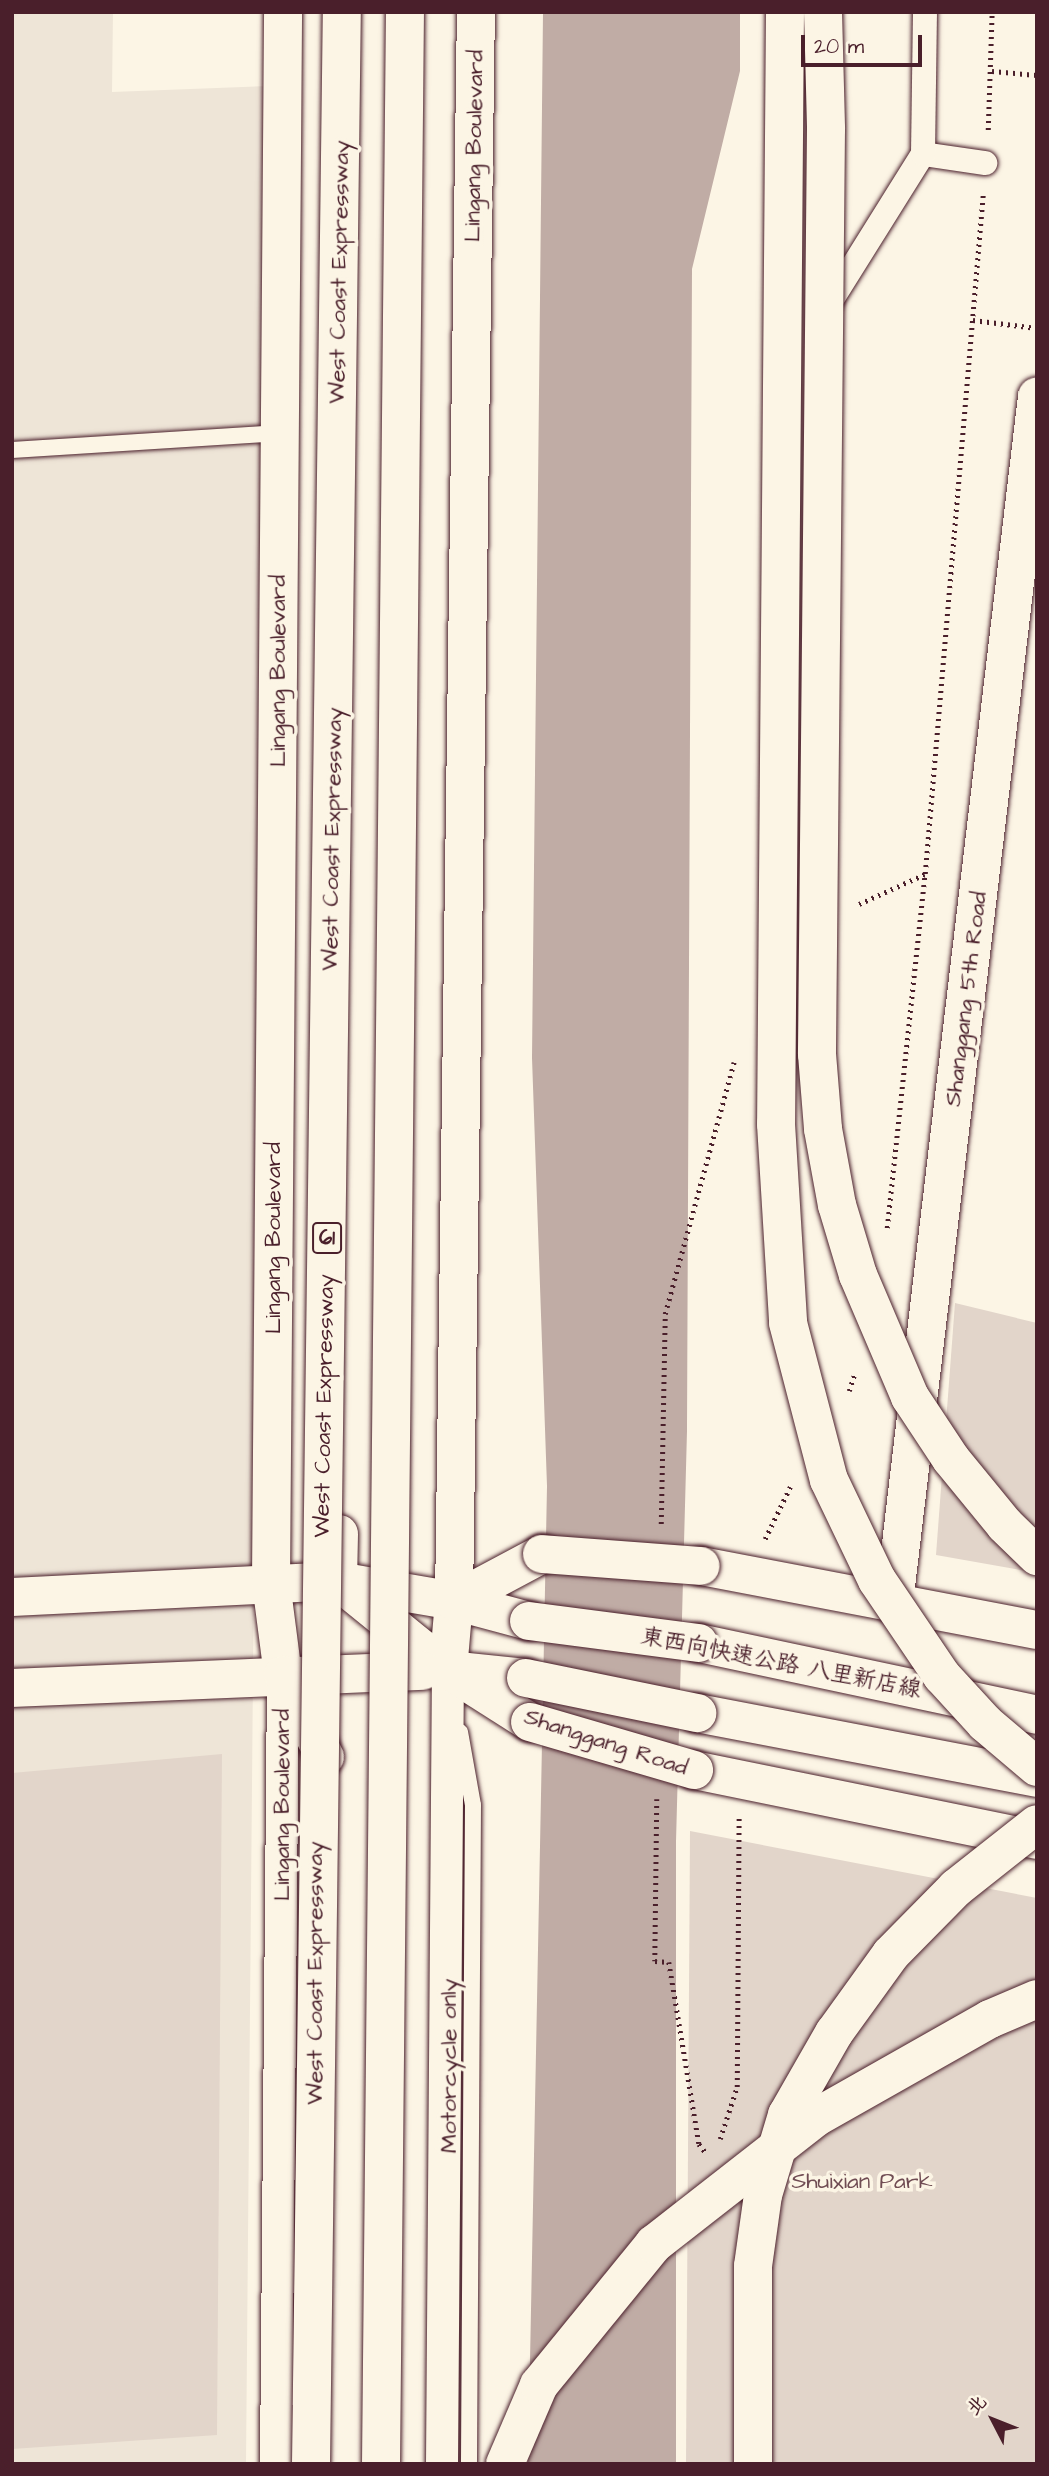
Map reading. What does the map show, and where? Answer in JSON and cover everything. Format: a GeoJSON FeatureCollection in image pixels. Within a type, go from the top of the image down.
{"type":"FeatureCollection","features":[{"type":"Feature","properties":{"kind":"main road","name":"Lingang Boulevard"},"geometry":{"type":"LineString","coordinates":[[283,1675],[271,1582],[284,12]]}},
{"type":"Feature","properties":{"kind":"main road","name":"West Coast Expressway"},"geometry":{"type":"LineString","coordinates":[[311,2464],[342,12]]}},
{"type":"Feature","properties":{"kind":"main road"},"geometry":{"type":"LineString","coordinates":[[338,1581],[361,12]]}},
{"type":"Feature","properties":{"kind":"main road"},"geometry":{"type":"LineString","coordinates":[[363,2464],[386,12]]}},
{"type":"Feature","properties":{"kind":"main road"},"geometry":{"type":"LineString","coordinates":[[381,2464],[405,12]]}},
{"type":"Feature","properties":{"kind":"main road","name":"Lingang Boulevard"},"geometry":{"type":"LineString","coordinates":[[448,1670],[454,1601],[476,12]]}},
{"type":"Feature","properties":{"kind":"main road"},"geometry":{"type":"LineString","coordinates":[[785,12],[776,1124],[779,1230],[788,1323],[829,1480],[877,1580],[942,1676],[1032,1774]]}},
{"type":"Feature","properties":{"kind":"main road"},"geometry":{"type":"LineString","coordinates":[[823,12],[826,129],[817,1054],[822,1129],[837,1205],[858,1275],[910,1397],[959,1469],[1004,1525],[1037,1556]]}},
{"type":"Feature","properties":{"kind":"main road","name":"Shanggang 5th Road"},"geometry":{"type":"LineString","coordinates":[[894,1603],[1037,396]]}},
{"type":"Feature","properties":{"kind":"main road"},"geometry":{"type":"LineString","coordinates":[[12,1598],[271,1582],[338,1581],[454,1601],[542,1554],[701,1566],[1037,1630]]}},
{"type":"Feature","properties":{"kind":"main road","name":"Shanggang Road"},"geometry":{"type":"LineString","coordinates":[[338,1581],[448,1670],[530,1722],[708,1773],[1037,1840]]}},
{"type":"Feature","properties":{"kind":"main road","name":"東西向快速公路 八里新店線"},"geometry":{"type":"LineString","coordinates":[[454,1601],[530,1621],[699,1643],[1034,1714]]}},
{"type":"Feature","properties":{"kind":"main road"},"geometry":{"type":"LineString","coordinates":[[12,1688],[448,1670],[526,1678],[696,1713],[1032,1774]]}},
{"type":"Feature","properties":{"kind":"main road"},"geometry":{"type":"LineString","coordinates":[[283,1675],[335,1778],[328,2464]]}},
{"type":"Feature","properties":{"kind":"main road"},"geometry":{"type":"LineString","coordinates":[[753,2464],[753,2266],[763,2195],[787,2115],[834,2034],[891,1954],[956,1888],[1037,1824]]}},
{"type":"Feature","properties":{"kind":"main road"},"geometry":{"type":"LineString","coordinates":[[505,2464],[539,2385],[654,2244],[815,2118],[990,2019],[1037,1999]]}},
{"type":"Feature","properties":{"kind":"street"},"geometry":{"type":"LineString","coordinates":[[805,929],[810,336],[923,154],[925,12]]}},
{"type":"Feature","properties":{"kind":"street"},"geometry":{"type":"LineString","coordinates":[[923,154],[985,163]]}},
{"type":"Feature","properties":{"kind":"street","name":"Lingang Boulevard"},"geometry":{"type":"LineString","coordinates":[[442,2464],[448,1670]]}},
{"type":"Feature","properties":{"kind":"street","name":"Lingang Boulevard"},"geometry":{"type":"LineString","coordinates":[[276,2464],[283,1675]]}},
{"type":"Feature","properties":{"kind":"lane"},"geometry":{"type":"LineString","coordinates":[[12,450],[280,433]]}},
{"type":"Feature","properties":{"kind":"lane","name":"Motorcycle only"},"geometry":{"type":"LineString","coordinates":[[448,1670],[473,1805],[470,2464]]}},
{"type":"Feature","properties":{"kind":"path"},"geometry":{"type":"LineString","coordinates":[[925,874],[973,320],[992,71],[992,12]]}},
{"type":"Feature","properties":{"kind":"path"},"geometry":{"type":"LineString","coordinates":[[992,71],[1037,75]]}},
{"type":"Feature","properties":{"kind":"path"},"geometry":{"type":"LineString","coordinates":[[973,320],[1037,328]]}},
{"type":"Feature","properties":{"kind":"path"},"geometry":{"type":"LineString","coordinates":[[708,1773],[739,1809],[737,2087],[717,2149]]}},
{"type":"Feature","properties":{"kind":"shaded area"},"geometry":{"type":"Polygon","coordinates":[[[12,12],[113,12],[112,92],[267,86],[246,2464],[12,2464],[12,12]]]}},
{"type":"Feature","properties":{"kind":"shaded area"},"geometry":{"type":"Polygon","coordinates":[[[543,12],[740,12],[740,71],[692,269],[687,1431],[676,1842],[676,2464],[528,2464],[547,1486],[532,1058],[543,12]]]}},
{"type":"Feature","properties":{"kind":"green space"},"geometry":{"type":"Polygon","coordinates":[[[955,1303],[1037,1323],[1037,1573],[936,1555],[955,1303]]]}},
{"type":"Feature","properties":{"kind":"green space"},"geometry":{"type":"Polygon","coordinates":[[[222,1754],[217,2435],[12,2449],[12,1773],[222,1754]]]}},
{"type":"Feature","properties":{"kind":"green space","name":"Shuixian Park"},"geometry":{"type":"Polygon","coordinates":[[[690,1831],[1037,1898],[1037,2464],[686,2464],[690,1831]]]}}]}
